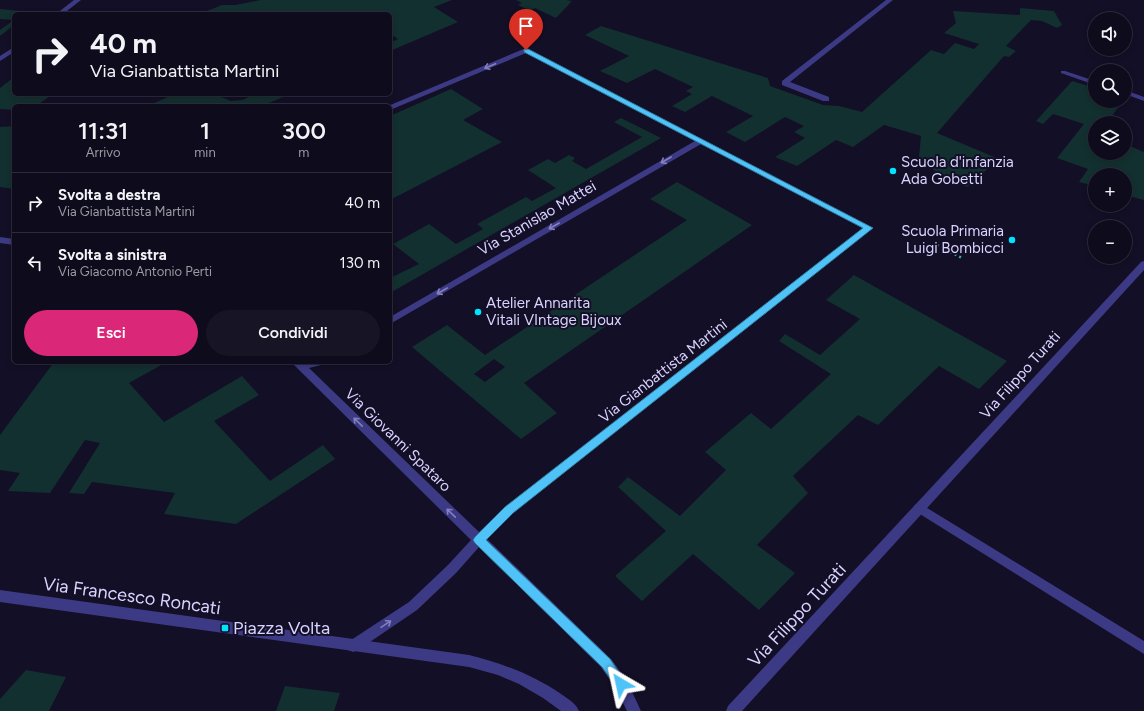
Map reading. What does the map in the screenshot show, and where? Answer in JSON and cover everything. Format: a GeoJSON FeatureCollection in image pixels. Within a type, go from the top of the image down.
{"type":"FeatureCollection","features":[{"type":"Feature","properties":{"kind":"street"},"geometry":{"type":"LineString","coordinates":[[62,12],[78,0]]}},
{"type":"Feature","properties":{"kind":"street"},"geometry":{"type":"LineString","coordinates":[[826,99],[784,83],[890,0]]}},
{"type":"Feature","properties":{"kind":"street"},"geometry":{"type":"LineString","coordinates":[[0,59],[12,50]]}},
{"type":"Feature","properties":{"kind":"street"},"geometry":{"type":"LineString","coordinates":[[392,107],[526,50],[700,140]]}},
{"type":"Feature","properties":{"kind":"street"},"geometry":{"type":"LineString","coordinates":[[1063,72],[1088,80]]}},
{"type":"Feature","properties":{"kind":"street"},"geometry":{"type":"LineString","coordinates":[[1132,95],[1144,99]]}},
{"type":"Feature","properties":{"kind":"street","name":"Via Gianbattista Martini"},"geometry":{"type":"LineString","coordinates":[[353,646],[413,606],[509,510],[869,228],[700,140]]}},
{"type":"Feature","properties":{"kind":"street","name":"Via Stanislao Mattei"},"geometry":{"type":"LineString","coordinates":[[392,320],[700,140]]}},
{"type":"Feature","properties":{"kind":"street"},"geometry":{"type":"LineString","coordinates":[[0,240],[12,242]]}},
{"type":"Feature","properties":{"kind":"street","name":"Via Filippo Turati"},"geometry":{"type":"LineString","coordinates":[[733,711],[1144,264]]}},
{"type":"Feature","properties":{"kind":"street","name":"Via Giovanni Spataro"},"geometry":{"type":"LineString","coordinates":[[299,365],[606,663],[621,684],[634,711]]}},
{"type":"Feature","properties":{"kind":"street"},"geometry":{"type":"LineString","coordinates":[[919,508],[1144,648]]}},
{"type":"Feature","properties":{"kind":"street","name":"Via Francesco Roncati"},"geometry":{"type":"LineString","coordinates":[[0,596],[469,661],[498,668],[526,679],[556,697],[572,711]]}},
{"type":"Feature","properties":{"kind":"path"},"geometry":{"type":"LineString","coordinates":[[936,245],[962,258],[961,259]]}},
{"type":"Feature","properties":{"kind":"green space"},"geometry":{"type":"Polygon","coordinates":[[[261,0],[452,0],[434,7],[458,22],[392,50],[392,42],[398,39],[392,35],[392,12],[204,12],[222,5],[235,5],[261,0]]]}},
{"type":"Feature","properties":{"kind":"green space"},"geometry":{"type":"Polygon","coordinates":[[[516,0],[572,1],[556,18],[535,8],[530,11],[518,5],[522,3],[516,0]]]}},
{"type":"Feature","properties":{"kind":"green space"},"geometry":{"type":"Polygon","coordinates":[[[1020,8],[1054,11],[1062,25],[1057,28],[1042,21],[1031,20],[1006,46],[1016,51],[1009,57],[1004,56],[937,133],[999,159],[967,187],[944,179],[919,157],[921,136],[884,125],[853,147],[836,140],[797,166],[775,157],[805,138],[794,132],[804,126],[785,117],[745,142],[726,132],[753,116],[712,96],[685,112],[672,106],[692,94],[686,91],[693,87],[655,69],[627,83],[600,71],[629,56],[585,35],[601,26],[768,78],[770,86],[823,105],[839,106],[862,112],[931,50],[944,54],[955,43],[974,49],[979,44],[944,33],[956,23],[953,11],[1020,15],[1020,8]]]}},
{"type":"Feature","properties":{"kind":"green space"},"geometry":{"type":"Polygon","coordinates":[[[0,9],[31,12],[12,12],[12,20],[0,19],[0,9]]]}},
{"type":"Feature","properties":{"kind":"green space"},"geometry":{"type":"Polygon","coordinates":[[[12,21],[12,27],[0,36],[0,30],[12,21]]]}},
{"type":"Feature","properties":{"kind":"green space"},"geometry":{"type":"Polygon","coordinates":[[[12,79],[12,96],[50,96],[39,104],[12,104],[12,110],[0,109],[0,88],[12,79]]]}},
{"type":"Feature","properties":{"kind":"green space"},"geometry":{"type":"Polygon","coordinates":[[[1072,81],[1088,86],[1088,108],[1118,108],[1112,116],[1088,116],[1088,160],[1132,160],[1132,147],[1144,152],[1144,200],[1132,197],[1132,168],[1088,169],[1057,158],[1084,124],[1053,114],[1043,124],[1036,121],[1072,81]]]}},
{"type":"Feature","properties":{"kind":"green space"},"geometry":{"type":"Polygon","coordinates":[[[451,89],[483,109],[463,120],[502,142],[392,199],[392,115],[451,89]]]}},
{"type":"Feature","properties":{"kind":"green space"},"geometry":{"type":"Polygon","coordinates":[[[170,96],[219,96],[231,101],[242,100],[251,96],[285,96],[267,104],[152,104],[170,96]]]}},
{"type":"Feature","properties":{"kind":"green space"},"geometry":{"type":"Polygon","coordinates":[[[621,118],[661,138],[392,292],[392,277],[419,264],[393,244],[429,224],[456,244],[483,229],[477,224],[526,197],[532,201],[556,188],[528,170],[548,159],[555,163],[569,155],[575,158],[572,161],[586,169],[642,137],[614,122],[621,118]]]}},
{"type":"Feature","properties":{"kind":"green space"},"geometry":{"type":"Polygon","coordinates":[[[12,126],[12,189],[0,187],[0,127],[12,126]]]}},
{"type":"Feature","properties":{"kind":"green space"},"geometry":{"type":"Polygon","coordinates":[[[1088,169],[1088,184],[1079,182],[1088,169]]]}},
{"type":"Feature","properties":{"kind":"green space"},"geometry":{"type":"Polygon","coordinates":[[[677,182],[752,225],[524,383],[557,413],[521,439],[412,347],[447,325],[485,355],[687,220],[650,199],[677,182]],[[494,359],[474,374],[485,382],[505,367],[494,359]]]}},
{"type":"Feature","properties":{"kind":"green space"},"geometry":{"type":"Polygon","coordinates":[[[854,275],[1007,361],[979,389],[939,366],[878,425],[858,415],[793,476],[808,493],[757,545],[795,573],[759,610],[693,554],[642,601],[615,576],[666,531],[618,487],[628,477],[680,516],[726,470],[705,452],[751,413],[771,429],[831,374],[779,341],[785,334],[820,355],[860,319],[826,300],[854,275]]]}},
{"type":"Feature","properties":{"kind":"green space"},"geometry":{"type":"Polygon","coordinates":[[[53,364],[163,364],[129,383],[164,422],[242,376],[259,395],[214,421],[270,481],[323,445],[335,459],[236,524],[164,514],[175,493],[92,482],[84,494],[69,493],[100,443],[85,440],[50,493],[8,491],[20,473],[0,470],[0,435],[53,364]]]}},
{"type":"Feature","properties":{"kind":"green space"},"geometry":{"type":"Polygon","coordinates":[[[26,670],[66,677],[49,711],[0,711],[0,699],[26,670]]]}},
{"type":"Feature","properties":{"kind":"green space"},"geometry":{"type":"Polygon","coordinates":[[[285,686],[340,693],[334,711],[276,711],[285,686]]]}},
{"type":"Feature","properties":{"kind":"place","name":"Scuola d'infanzia Ada Gobetti"},"geometry":{"type":"Point","coordinates":[893,171]}},
{"type":"Feature","properties":{"kind":"place","name":"Scuola Primaria Luigi Bombicci"},"geometry":{"type":"Point","coordinates":[1012,240]}},
{"type":"Feature","properties":{"kind":"place","name":"Atelier Annarita Vitali VIntage Bijoux"},"geometry":{"type":"Point","coordinates":[478,312]}},
{"type":"Feature","properties":{"kind":"place","name":"Piazza Volta"},"geometry":{"type":"Point","coordinates":[225,628]}},
{"type":"Feature","properties":{"kind":"route"},"geometry":{"type":"LineString","coordinates":[[526,50],[869,228],[509,510],[479,540],[606,663],[621,684]]}}]}
